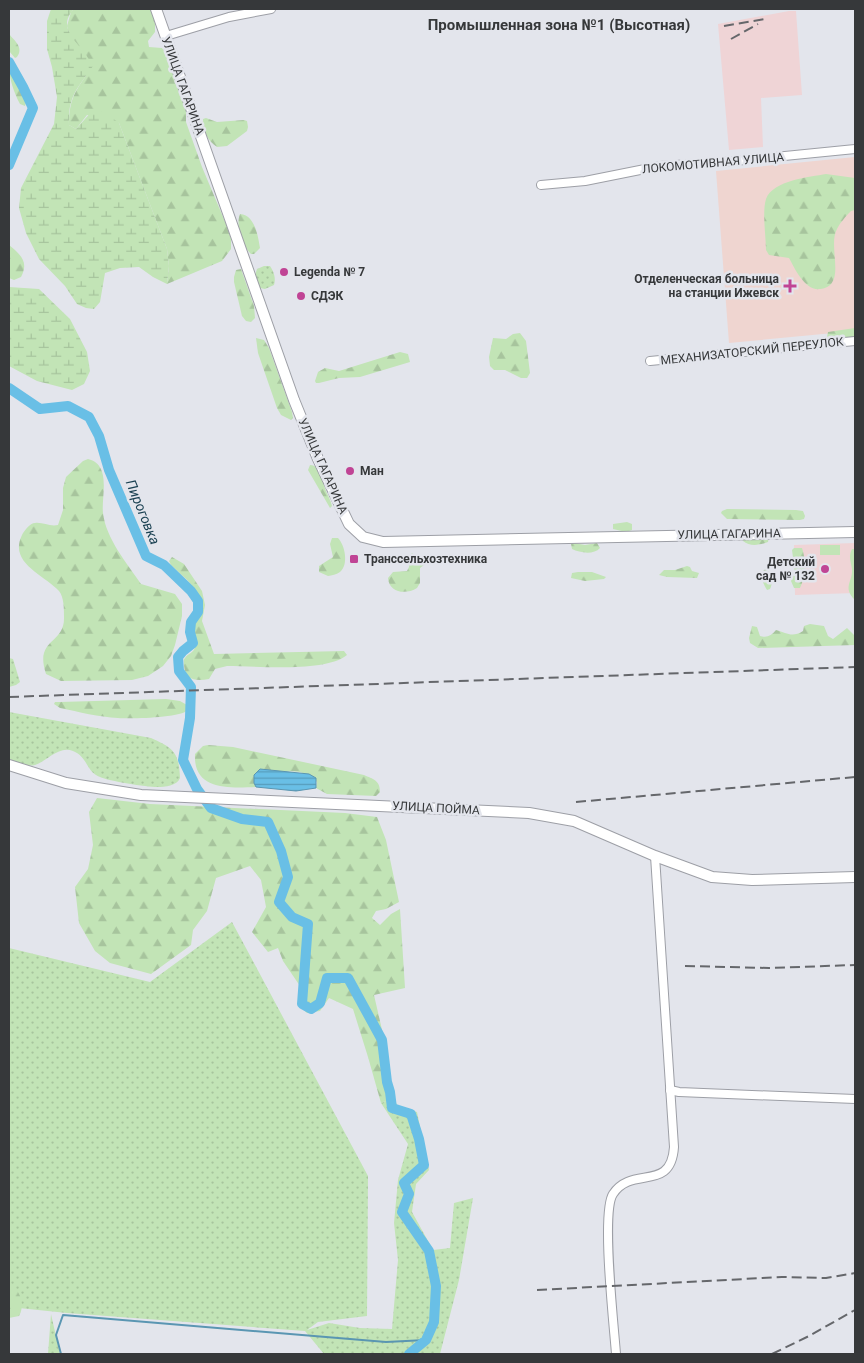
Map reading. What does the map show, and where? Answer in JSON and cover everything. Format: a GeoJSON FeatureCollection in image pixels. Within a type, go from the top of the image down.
{"type":"FeatureCollection","features":[{"type":"Feature","properties":{"kind":"main road","name":"УЛИЦА ГАГАРИНА"},"geometry":{"type":"LineString","coordinates":[[156,9],[294,400],[349,524],[359,535],[372,541],[383,542],[855,532]]}},
{"type":"Feature","properties":{"kind":"main road","name":"УЛИЦА ПОЙМА"},"geometry":{"type":"LineString","coordinates":[[9,764],[66,783],[141,795],[529,813],[574,822],[655,856],[712,877],[730,880],[855,877]]}},
{"type":"Feature","properties":{"kind":"street"},"geometry":{"type":"LineString","coordinates":[[166,36],[230,17],[271,9]]}},
{"type":"Feature","properties":{"kind":"street","name":"ЛОКОМОТИВНАЯ УЛИЦА"},"geometry":{"type":"LineString","coordinates":[[541,184],[598,179],[660,166],[754,160],[855,149]]}},
{"type":"Feature","properties":{"kind":"street","name":"МЕХАНИЗАТОРСКИЙ ПЕРЕУЛОК"},"geometry":{"type":"LineString","coordinates":[[650,361],[855,341]]}},
{"type":"Feature","properties":{"kind":"street"},"geometry":{"type":"LineString","coordinates":[[616,1354],[610,1270],[609,1202],[618,1188],[627,1182],[659,1175],[665,1171],[673,1157],[674,1147],[655,856]]}},
{"type":"Feature","properties":{"kind":"street"},"geometry":{"type":"LineString","coordinates":[[670,1090],[749,1096],[855,1099]]}},
{"type":"Feature","properties":{"kind":"shaded area"},"geometry":{"type":"Polygon","coordinates":[[[796,11],[802,95],[761,98],[763,147],[729,150],[718,24],[796,11]]]}},
{"type":"Feature","properties":{"kind":"shaded area","name":"Отделенческая больница на станции Ижевск"},"geometry":{"type":"Polygon","coordinates":[[[855,157],[855,331],[729,343],[716,171],[855,157]]]}},
{"type":"Feature","properties":{"kind":"shaded area","name":"Детский сад № 132"},"geometry":{"type":"Polygon","coordinates":[[[855,543],[855,593],[795,595],[794,545],[855,543]]]}},
{"type":"Feature","properties":{"kind":"green space"},"geometry":{"type":"Polygon","coordinates":[[[51,9],[74,9],[67,21],[69,32],[93,66],[78,87],[72,100],[69,125],[76,129],[93,110],[106,113],[119,123],[167,249],[169,266],[167,284],[139,267],[120,268],[105,273],[100,302],[94,309],[77,304],[65,286],[39,259],[26,233],[19,208],[21,188],[54,124],[57,97],[47,49],[47,21],[51,9]]]}},
{"type":"Feature","properties":{"kind":"green space"},"geometry":{"type":"Polygon","coordinates":[[[74,9],[152,9],[155,32],[148,41],[149,47],[162,48],[168,55],[186,108],[186,122],[231,239],[231,249],[222,261],[167,284],[169,266],[167,249],[119,123],[87,115],[76,129],[69,125],[73,99],[86,76],[83,52],[70,36],[67,26],[71,12],[74,9]]]}},
{"type":"Feature","properties":{"kind":"green space"},"geometry":{"type":"Polygon","coordinates":[[[9,34],[16,42],[20,51],[15,58],[9,51],[9,34]]]}},
{"type":"Feature","properties":{"kind":"green space"},"geometry":{"type":"Polygon","coordinates":[[[9,66],[25,96],[25,106],[20,104],[16,95],[9,66]]]}},
{"type":"Feature","properties":{"kind":"green space"},"geometry":{"type":"Polygon","coordinates":[[[206,118],[217,122],[244,120],[247,121],[247,131],[227,146],[217,147],[208,138],[205,131],[203,119],[206,118]]]}},
{"type":"Feature","properties":{"kind":"green space"},"geometry":{"type":"Polygon","coordinates":[[[826,174],[855,178],[855,210],[851,211],[837,229],[834,246],[835,273],[833,281],[828,286],[815,289],[805,283],[789,258],[769,255],[766,250],[765,204],[770,193],[784,184],[793,180],[826,174]]]}},
{"type":"Feature","properties":{"kind":"green space"},"geometry":{"type":"Polygon","coordinates":[[[240,214],[249,218],[255,227],[260,248],[254,254],[251,254],[248,250],[241,236],[238,224],[240,214]]]}},
{"type":"Feature","properties":{"kind":"green space"},"geometry":{"type":"Polygon","coordinates":[[[9,245],[24,263],[21,277],[14,280],[9,278],[9,245]]]}},
{"type":"Feature","properties":{"kind":"green space"},"geometry":{"type":"Polygon","coordinates":[[[270,266],[275,280],[274,285],[265,289],[260,288],[254,278],[257,269],[270,266]]]}},
{"type":"Feature","properties":{"kind":"green space"},"geometry":{"type":"Polygon","coordinates":[[[241,269],[254,306],[255,318],[251,322],[246,321],[242,316],[234,282],[236,270],[241,269]]]}},
{"type":"Feature","properties":{"kind":"green space"},"geometry":{"type":"Polygon","coordinates":[[[9,287],[39,289],[70,319],[87,352],[90,371],[84,384],[72,390],[37,381],[9,366],[9,287]]]}},
{"type":"Feature","properties":{"kind":"green space"},"geometry":{"type":"Polygon","coordinates":[[[855,328],[855,337],[835,339],[827,337],[828,332],[855,328]]]}},
{"type":"Feature","properties":{"kind":"green space"},"geometry":{"type":"Polygon","coordinates":[[[520,333],[526,341],[530,373],[527,378],[521,378],[505,370],[494,370],[490,366],[489,357],[493,338],[506,339],[513,334],[520,333]]]}},
{"type":"Feature","properties":{"kind":"green space"},"geometry":{"type":"Polygon","coordinates":[[[256,338],[264,340],[269,348],[292,412],[293,418],[291,420],[281,415],[277,408],[258,353],[256,338]]]}},
{"type":"Feature","properties":{"kind":"green space"},"geometry":{"type":"Polygon","coordinates":[[[400,352],[408,354],[410,362],[360,377],[339,378],[319,383],[315,381],[318,372],[325,368],[339,371],[400,352]]]}},
{"type":"Feature","properties":{"kind":"green space"},"geometry":{"type":"Polygon","coordinates":[[[88,459],[95,462],[103,474],[103,513],[108,532],[118,550],[141,584],[175,594],[182,604],[182,616],[171,656],[163,666],[148,676],[132,680],[61,681],[46,674],[43,662],[44,654],[63,626],[63,600],[59,591],[30,568],[20,553],[19,545],[22,535],[33,523],[58,525],[63,510],[63,488],[66,477],[83,461],[88,459]]]}},
{"type":"Feature","properties":{"kind":"green space"},"geometry":{"type":"Polygon","coordinates":[[[310,465],[320,471],[332,504],[330,508],[308,470],[310,465]]]}},
{"type":"Feature","properties":{"kind":"green space"},"geometry":{"type":"Polygon","coordinates":[[[727,509],[796,510],[803,511],[805,516],[804,519],[800,520],[727,519],[721,513],[727,509]]]}},
{"type":"Feature","properties":{"kind":"green space"},"geometry":{"type":"Polygon","coordinates":[[[627,522],[632,524],[632,530],[626,532],[613,529],[613,524],[627,522]]]}},
{"type":"Feature","properties":{"kind":"green space"},"geometry":{"type":"Polygon","coordinates":[[[769,537],[768,542],[758,545],[752,545],[743,541],[744,538],[769,537]]]}},
{"type":"Feature","properties":{"kind":"green space"},"geometry":{"type":"Polygon","coordinates":[[[332,538],[338,538],[340,541],[344,550],[345,560],[343,569],[340,572],[328,576],[319,572],[319,566],[333,557],[330,544],[332,538]]]}},
{"type":"Feature","properties":{"kind":"green space"},"geometry":{"type":"Polygon","coordinates":[[[597,543],[600,548],[594,552],[579,552],[572,549],[571,544],[585,545],[597,543]]]}},
{"type":"Feature","properties":{"kind":"green space"},"geometry":{"type":"Polygon","coordinates":[[[820,545],[840,545],[840,555],[820,555],[820,545]]]}},
{"type":"Feature","properties":{"kind":"green space"},"geometry":{"type":"Polygon","coordinates":[[[794,548],[802,548],[804,557],[805,568],[800,588],[794,588],[791,581],[795,573],[792,550],[794,548]]]}},
{"type":"Feature","properties":{"kind":"green space"},"geometry":{"type":"Polygon","coordinates":[[[852,549],[855,549],[855,600],[849,592],[852,574],[850,557],[852,549]]]}},
{"type":"Feature","properties":{"kind":"green space"},"geometry":{"type":"Polygon","coordinates":[[[412,553],[424,562],[424,565],[420,568],[420,583],[417,588],[408,592],[395,590],[391,587],[388,578],[393,572],[407,571],[412,553]]]}},
{"type":"Feature","properties":{"kind":"green space"},"geometry":{"type":"Polygon","coordinates":[[[172,557],[184,564],[202,591],[205,605],[202,621],[214,654],[344,651],[347,655],[337,661],[307,666],[227,666],[215,669],[209,679],[192,679],[186,674],[184,660],[195,647],[194,627],[200,601],[192,586],[171,565],[169,561],[172,557]]]}},
{"type":"Feature","properties":{"kind":"green space"},"geometry":{"type":"Polygon","coordinates":[[[687,566],[692,571],[699,573],[697,578],[659,575],[664,570],[675,570],[687,566]]]}},
{"type":"Feature","properties":{"kind":"green space"},"geometry":{"type":"Polygon","coordinates":[[[764,570],[770,570],[772,585],[767,590],[762,577],[764,570]]]}},
{"type":"Feature","properties":{"kind":"green space"},"geometry":{"type":"Polygon","coordinates":[[[592,572],[606,577],[604,579],[585,581],[571,578],[572,573],[592,572]]]}},
{"type":"Feature","properties":{"kind":"green space"},"geometry":{"type":"Polygon","coordinates":[[[810,624],[824,626],[828,636],[833,639],[847,628],[855,636],[855,645],[758,648],[750,643],[749,638],[752,626],[757,627],[760,636],[767,637],[776,630],[796,634],[803,631],[804,626],[810,624]]]}},
{"type":"Feature","properties":{"kind":"green space"},"geometry":{"type":"Polygon","coordinates":[[[9,658],[13,659],[20,682],[9,687],[9,658]]]}},
{"type":"Feature","properties":{"kind":"green space"},"geometry":{"type":"Polygon","coordinates":[[[166,699],[180,701],[187,705],[188,710],[176,715],[118,718],[60,708],[54,704],[55,702],[166,699]]]}},
{"type":"Feature","properties":{"kind":"green space"},"geometry":{"type":"Polygon","coordinates":[[[9,712],[151,738],[174,752],[180,778],[174,784],[160,787],[104,779],[92,772],[82,757],[68,750],[58,752],[35,765],[25,765],[9,760],[9,712]]]}},
{"type":"Feature","properties":{"kind":"green space"},"geometry":{"type":"Polygon","coordinates":[[[203,746],[233,747],[364,775],[377,782],[380,792],[376,796],[327,794],[316,788],[317,782],[309,776],[294,771],[270,776],[254,783],[256,787],[225,787],[215,785],[200,775],[196,766],[195,754],[203,746]]]}},
{"type":"Feature","properties":{"kind":"green space"},"geometry":{"type":"Polygon","coordinates":[[[97,798],[150,804],[345,813],[377,817],[386,840],[399,902],[386,909],[376,911],[372,918],[380,925],[391,914],[400,909],[405,988],[374,995],[386,1047],[393,1098],[381,1103],[353,1009],[329,998],[320,1011],[307,1013],[297,1004],[302,989],[283,961],[278,948],[268,952],[252,932],[266,907],[261,880],[250,866],[216,878],[207,911],[193,930],[191,945],[151,974],[110,963],[95,951],[79,923],[75,887],[88,869],[93,845],[89,812],[97,798]]]}},
{"type":"Feature","properties":{"kind":"green space"},"geometry":{"type":"Polygon","coordinates":[[[232,922],[368,1176],[367,1316],[318,1322],[307,1330],[329,1323],[360,1328],[392,1329],[398,1260],[394,1223],[398,1180],[408,1144],[381,1103],[393,1098],[398,1106],[417,1112],[429,1170],[416,1184],[412,1212],[433,1250],[450,1248],[454,1203],[473,1198],[459,1280],[440,1354],[324,1354],[305,1331],[9,1307],[9,948],[150,982],[232,922]]]}},
{"type":"Feature","properties":{"kind":"green space"},"geometry":{"type":"Polygon","coordinates":[[[9,1285],[19,1294],[22,1308],[19,1316],[9,1318],[9,1285]]]}},
{"type":"Feature","properties":{"kind":"green space"},"geometry":{"type":"Polygon","coordinates":[[[51,1314],[60,1354],[48,1354],[51,1314]]]}},
{"type":"Feature","properties":{"kind":"water"},"geometry":{"type":"Polygon","coordinates":[[[260,769],[309,774],[316,778],[316,788],[296,791],[256,787],[254,775],[260,769]]]}},
{"type":"Feature","properties":{"kind":"waterway","name":"Пироговка"},"geometry":{"type":"LineString","coordinates":[[9,62],[33,108],[9,165]]}},
{"type":"Feature","properties":{"kind":"waterway","name":"Пироговка"},"geometry":{"type":"LineString","coordinates":[[9,388],[40,409],[68,406],[89,417],[99,436],[109,470],[146,556],[164,565],[191,591],[198,601],[198,612],[191,622],[190,632],[193,643],[178,657],[179,671],[191,687],[190,718],[183,760],[197,789],[211,808],[242,819],[268,822],[281,851],[288,877],[279,902],[292,917],[308,924],[302,1004],[311,1009],[320,1003],[327,978],[348,978],[382,1040],[392,1108],[411,1114],[419,1139],[424,1165],[404,1183],[409,1194],[402,1212],[429,1251],[436,1286],[434,1322],[426,1340],[409,1354]]}},
{"type":"Feature","properties":{"kind":"waterway"},"geometry":{"type":"LineString","coordinates":[[61,1354],[56,1335],[63,1315],[386,1342],[426,1340]]}},
{"type":"Feature","properties":{"kind":"railway"},"geometry":{"type":"LineString","coordinates":[[724,26],[765,19]]}},
{"type":"Feature","properties":{"kind":"railway"},"geometry":{"type":"LineString","coordinates":[[731,39],[758,24]]}},
{"type":"Feature","properties":{"kind":"railway"},"geometry":{"type":"LineString","coordinates":[[9,697],[855,667]]}},
{"type":"Feature","properties":{"kind":"railway"},"geometry":{"type":"LineString","coordinates":[[576,802],[855,777]]}},
{"type":"Feature","properties":{"kind":"railway"},"geometry":{"type":"LineString","coordinates":[[685,966],[769,968],[855,965]]}},
{"type":"Feature","properties":{"kind":"railway"},"geometry":{"type":"LineString","coordinates":[[537,1290],[782,1277],[826,1278],[855,1273]]}},
{"type":"Feature","properties":{"kind":"railway"},"geometry":{"type":"LineString","coordinates":[[772,1354],[855,1310]]}},
{"type":"Feature","properties":{"kind":"place","name":"Legenda № 7"},"geometry":{"type":"Point","coordinates":[284,272]}},
{"type":"Feature","properties":{"kind":"place","name":"Отделенческая больница на станции Ижевск"},"geometry":{"type":"Point","coordinates":[790,286]}},
{"type":"Feature","properties":{"kind":"place","name":"СДЭК"},"geometry":{"type":"Point","coordinates":[301,296]}},
{"type":"Feature","properties":{"kind":"place","name":"Ман"},"geometry":{"type":"Point","coordinates":[350,471]}},
{"type":"Feature","properties":{"kind":"place","name":"Транссельхозтехника"},"geometry":{"type":"Point","coordinates":[354,559]}},
{"type":"Feature","properties":{"kind":"place","name":"Детский сад № 132"},"geometry":{"type":"Point","coordinates":[825,569]}},
{"type":"Feature","properties":{"kind":"district","name":"Промышленная зона №1 (Высотная)"},"geometry":{"type":"Point","coordinates":[559,25]}}]}
